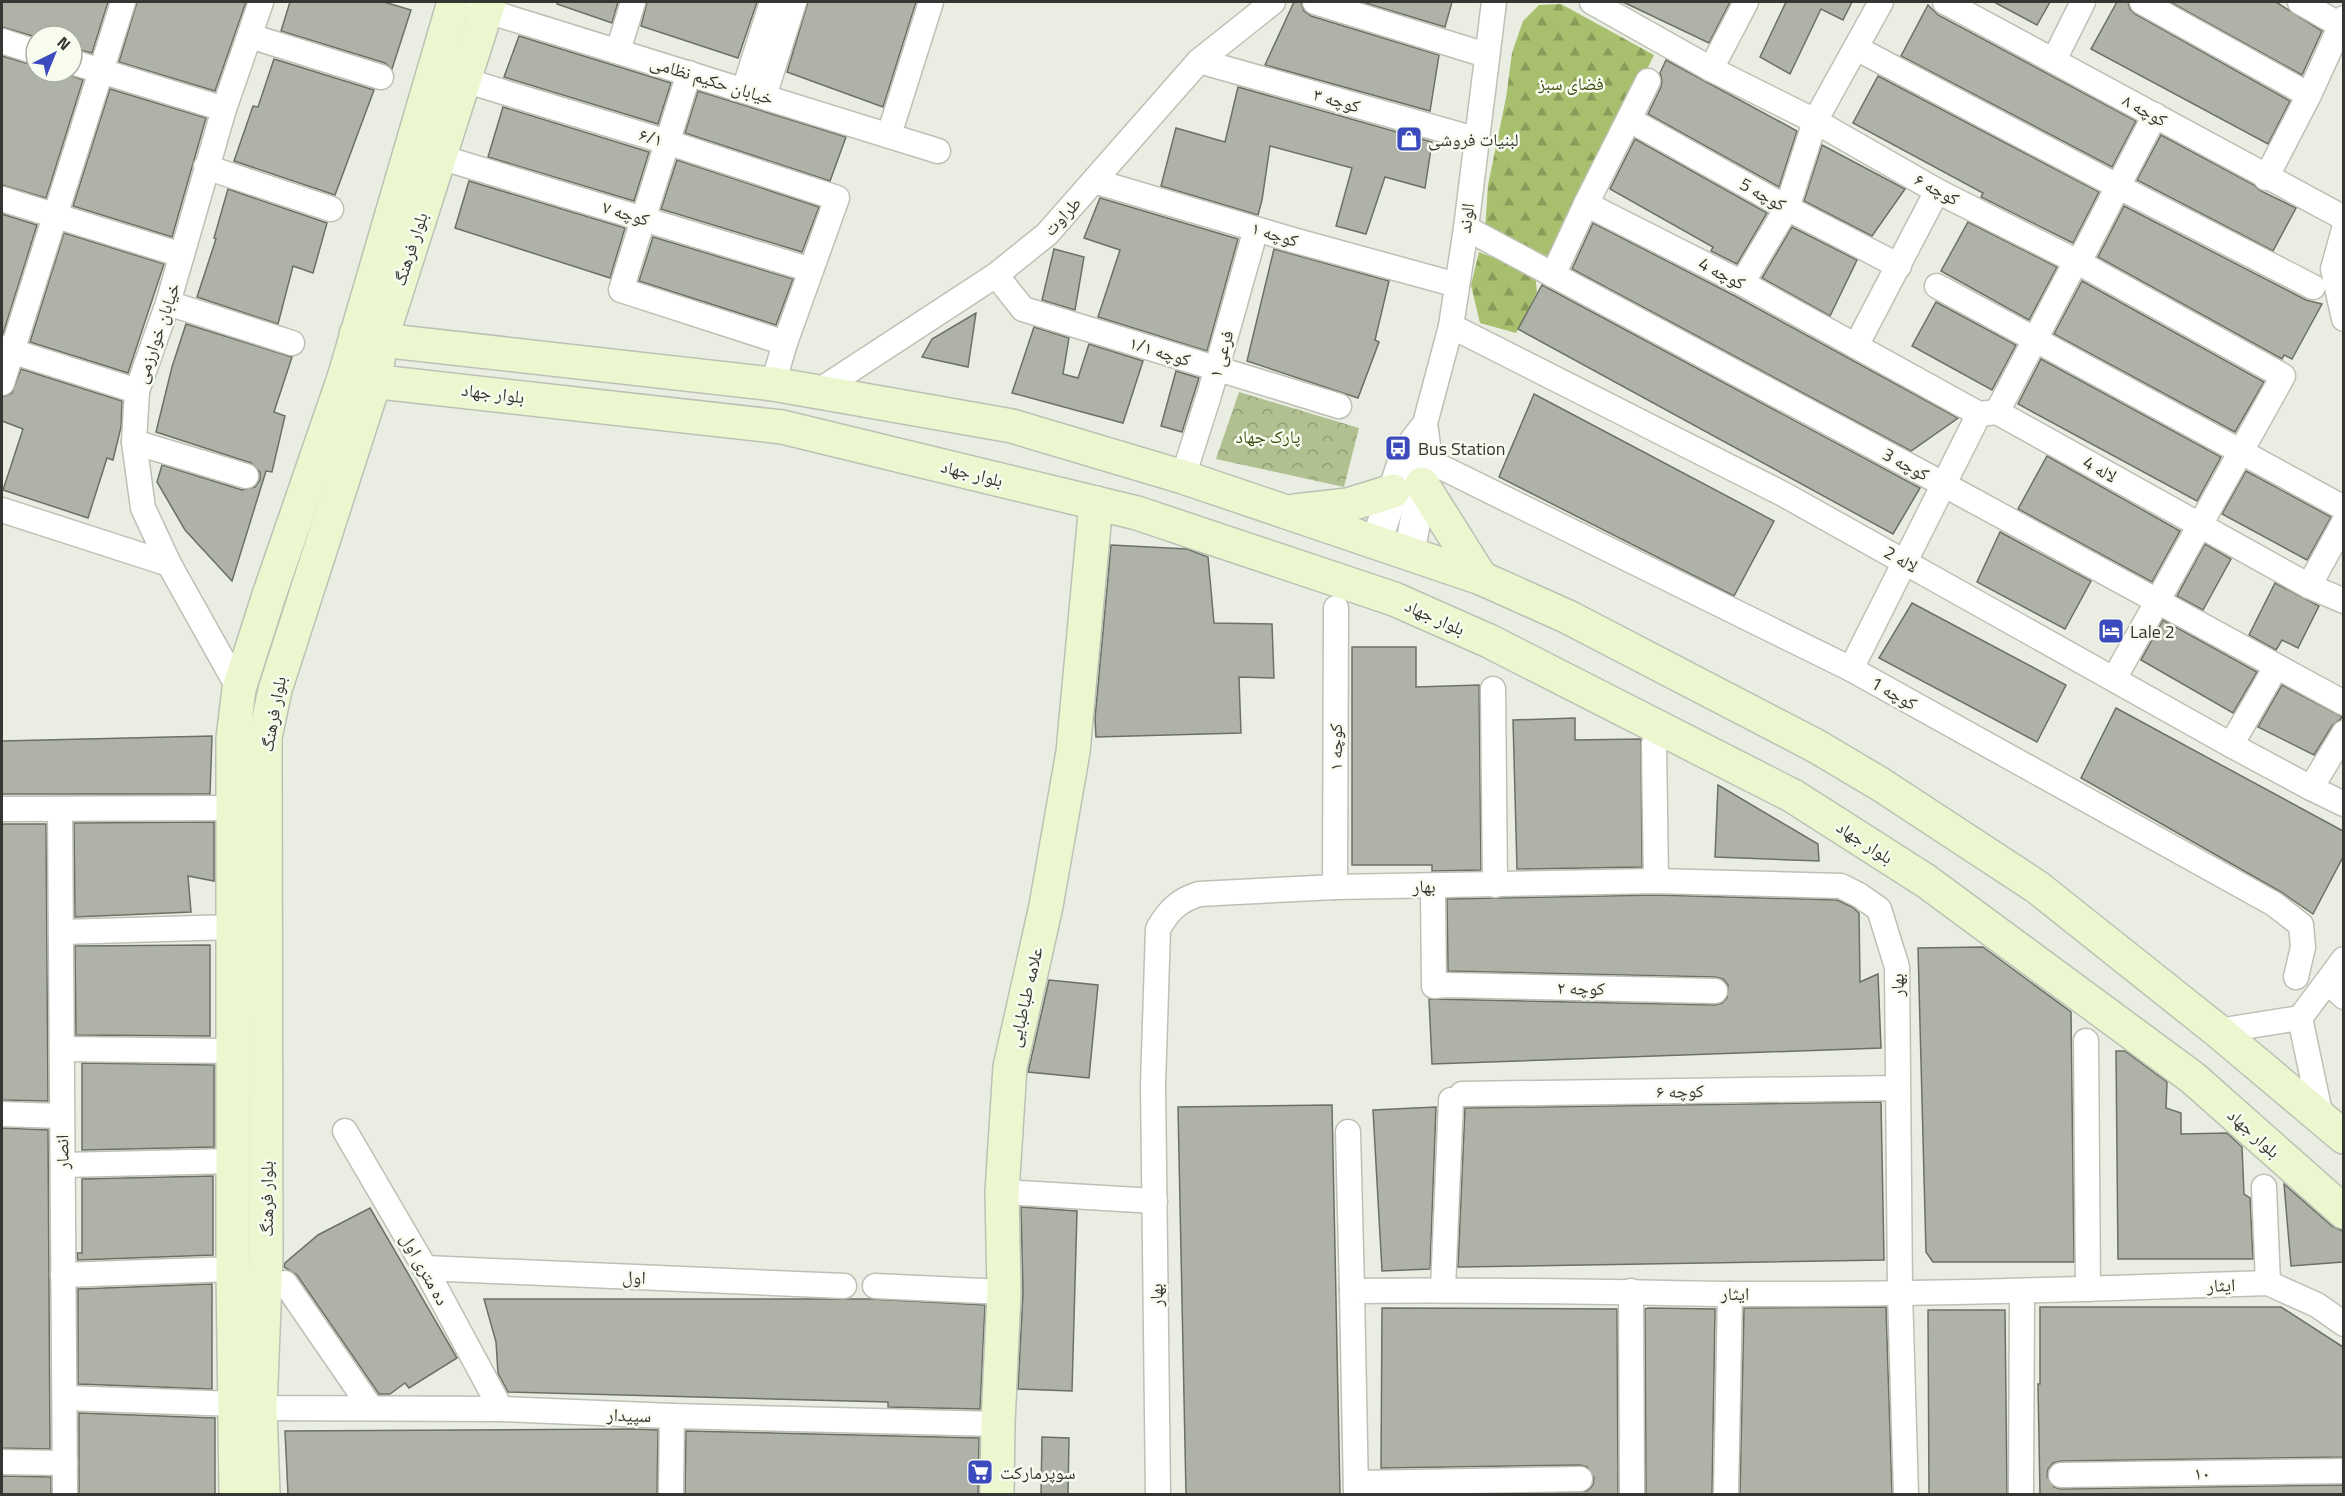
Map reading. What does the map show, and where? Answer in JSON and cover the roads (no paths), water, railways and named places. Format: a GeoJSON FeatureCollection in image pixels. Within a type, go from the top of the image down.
{"type":"FeatureCollection","features":[{"type":"Feature","properties":{"kind":"main road","name":"بلوار فرهنگ"},"geometry":{"type":"LineString","coordinates":[[368,337],[440,157],[464,80],[472,4]]}},
{"type":"Feature","properties":{"kind":"main road","name":"بلوار فرهنگ"},"geometry":{"type":"LineString","coordinates":[[236,1494],[266,1257],[265,737],[275,690],[359,379],[368,337],[472,4]]}},
{"type":"Feature","properties":{"kind":"main road"},"geometry":{"type":"LineString","coordinates":[[368,337],[773,384],[1012,426],[1183,477],[1481,578],[1578,622],[1816,746],[1880,784],[2037,887],[2218,1031],[2332,1127]]}},
{"type":"Feature","properties":{"kind":"main road","name":"بلوار فرهنگ"},"geometry":{"type":"LineString","coordinates":[[263,1494],[248,1406],[233,1269],[233,739],[239,689],[269,596],[359,379]]}},
{"type":"Feature","properties":{"kind":"main road","name":"بلوار جهاد"},"geometry":{"type":"LineString","coordinates":[[359,379],[782,427],[1137,513],[1394,598],[1489,641],[1793,796],[1926,881],[2193,1078],[2343,1212]]}},
{"type":"Feature","properties":{"kind":"main road"},"geometry":{"type":"LineString","coordinates":[[1284,512],[1348,505],[1416,467],[1481,578]]}},
{"type":"Feature","properties":{"kind":"main road","name":"علامه طباطبایی"},"geometry":{"type":"LineString","coordinates":[[997,1494],[1004,1292],[1002,1192],[1010,1067],[1046,906],[1073,752],[1096,503]]}},
{"type":"Feature","properties":{"kind":"main road"},"geometry":{"type":"LineString","coordinates":[[1361,586],[1376,543]]}},
{"type":"Feature","properties":{"kind":"main road"},"geometry":{"type":"LineString","coordinates":[[1394,598],[1409,554]]}},
{"type":"Feature","properties":{"kind":"street"},"geometry":{"type":"LineString","coordinates":[[2,383],[7,349],[55,215],[123,2]]}},
{"type":"Feature","properties":{"kind":"street","name":"خیابان خوارزمی"},"geometry":{"type":"LineString","coordinates":[[239,689],[169,564],[143,508],[135,442],[137,392],[168,303],[206,167],[261,2]]}},
{"type":"Feature","properties":{"kind":"street"},"geometry":{"type":"LineString","coordinates":[[618,51],[633,2]]}},
{"type":"Feature","properties":{"kind":"street"},"geometry":{"type":"LineString","coordinates":[[754,93],[771,2]]}},
{"type":"Feature","properties":{"kind":"street"},"geometry":{"type":"LineString","coordinates":[[754,93],[794,2]]}},
{"type":"Feature","properties":{"kind":"street"},"geometry":{"type":"LineString","coordinates":[[889,135],[931,2]]}},
{"type":"Feature","properties":{"kind":"street","name":"طراوت"},"geometry":{"type":"LineString","coordinates":[[817,392],[996,275],[1047,234],[1199,61],[1273,2]]}},
{"type":"Feature","properties":{"kind":"street"},"geometry":{"type":"LineString","coordinates":[[1315,2],[1486,55]]}},
{"type":"Feature","properties":{"kind":"street","name":"الوند"},"geometry":{"type":"LineString","coordinates":[[1409,554],[1416,467],[1451,326],[1466,228],[1475,139],[1494,2]]}},
{"type":"Feature","properties":{"kind":"street","name":"کوچه ۶"},"geometry":{"type":"LineString","coordinates":[[1592,2],[1712,69],[1815,121],[1937,191],[2077,261],[2283,375],[2240,450]]}},
{"type":"Feature","properties":{"kind":"street"},"geometry":{"type":"LineString","coordinates":[[1712,69],[1746,2]]}},
{"type":"Feature","properties":{"kind":"street"},"geometry":{"type":"LineString","coordinates":[[1742,283],[1787,208],[1815,121],[1881,2]]}},
{"type":"Feature","properties":{"kind":"street","name":"کوچه ۸"},"geometry":{"type":"LineString","coordinates":[[1945,2],[2343,218]]}},
{"type":"Feature","properties":{"kind":"street"},"geometry":{"type":"LineString","coordinates":[[2054,60],[2083,2]]}},
{"type":"Feature","properties":{"kind":"street"},"geometry":{"type":"LineString","coordinates":[[2142,2],[2309,95]]}},
{"type":"Feature","properties":{"kind":"street"},"geometry":{"type":"LineString","coordinates":[[2266,178],[2309,95],[2342,21],[2300,2]]}},
{"type":"Feature","properties":{"kind":"street","name":"خیابان حکیم نظامی"},"geometry":{"type":"LineString","coordinates":[[472,4],[938,151]]}},
{"type":"Feature","properties":{"kind":"street"},"geometry":{"type":"LineString","coordinates":[[250,36],[381,77]]}},
{"type":"Feature","properties":{"kind":"street"},"geometry":{"type":"LineString","coordinates":[[2,41],[24,48]]}},
{"type":"Feature","properties":{"kind":"street"},"geometry":{"type":"LineString","coordinates":[[1857,48],[2313,287]]}},
{"type":"Feature","properties":{"kind":"street","name":"کوچه ۳"},"geometry":{"type":"LineString","coordinates":[[1199,61],[1475,139]]}},
{"type":"Feature","properties":{"kind":"street"},"geometry":{"type":"LineString","coordinates":[[84,66],[224,110]]}},
{"type":"Feature","properties":{"kind":"street"},"geometry":{"type":"LineString","coordinates":[[688,73],[621,290],[785,343]]}},
{"type":"Feature","properties":{"kind":"street","name":"۶/۱"},"geometry":{"type":"LineString","coordinates":[[464,80],[667,142],[837,198],[811,270]]}},
{"type":"Feature","properties":{"kind":"street"},"geometry":{"type":"LineString","coordinates":[[1553,275],[1648,81]]}},
{"type":"Feature","properties":{"kind":"street"},"geometry":{"type":"LineString","coordinates":[[1851,669],[1943,484],[2034,340],[2119,187],[2155,115]]}},
{"type":"Feature","properties":{"kind":"street","name":"کوچه 5"},"geometry":{"type":"LineString","coordinates":[[1630,120],[1787,208],[1899,266]]}},
{"type":"Feature","properties":{"kind":"street","name":"کوچه ۷"},"geometry":{"type":"LineString","coordinates":[[440,157],[811,270]]}},
{"type":"Feature","properties":{"kind":"street"},"geometry":{"type":"LineString","coordinates":[[206,167],[331,209]]}},
{"type":"Feature","properties":{"kind":"street","name":"کوچه ۱"},"geometry":{"type":"LineString","coordinates":[[1094,181],[1456,285]]}},
{"type":"Feature","properties":{"kind":"street"},"geometry":{"type":"LineString","coordinates":[[1856,346],[1937,191]]}},
{"type":"Feature","properties":{"kind":"street"},"geometry":{"type":"LineString","coordinates":[[2,199],[183,255]]}},
{"type":"Feature","properties":{"kind":"street","name":"کوچه 4"},"geometry":{"type":"LineString","coordinates":[[1586,204],[1742,283],[1856,346]]}},
{"type":"Feature","properties":{"kind":"street","name":"کوچه 3"},"geometry":{"type":"LineString","coordinates":[[1466,228],[1943,484],[2343,703]]}},
{"type":"Feature","properties":{"kind":"street","name":"فرعی ۱"},"geometry":{"type":"LineString","coordinates":[[1183,477],[1256,229]]}},
{"type":"Feature","properties":{"kind":"street"},"geometry":{"type":"LineString","coordinates":[[2343,229],[2332,268],[2343,319]]}},
{"type":"Feature","properties":{"kind":"street"},"geometry":{"type":"LineString","coordinates":[[773,384],[811,270]]}},
{"type":"Feature","properties":{"kind":"street","name":"کوچه ۱/۱"},"geometry":{"type":"LineString","coordinates":[[996,275],[1023,309],[1339,406]]}},
{"type":"Feature","properties":{"kind":"street"},"geometry":{"type":"LineString","coordinates":[[1937,286],[2343,508]]}},
{"type":"Feature","properties":{"kind":"street"},"geometry":{"type":"LineString","coordinates":[[168,303],[292,343]]}},
{"type":"Feature","properties":{"kind":"street","name":"لاله 2"},"geometry":{"type":"LineString","coordinates":[[1451,326],[1783,494],[2231,745],[2343,804]]}},
{"type":"Feature","properties":{"kind":"street","name":"لاله 4"},"geometry":{"type":"LineString","coordinates":[[1856,346],[2200,525],[2309,586],[2343,601]]}},
{"type":"Feature","properties":{"kind":"street"},"geometry":{"type":"LineString","coordinates":[[7,349],[137,392]]}},
{"type":"Feature","properties":{"kind":"street"},"geometry":{"type":"LineString","coordinates":[[135,442],[246,476]]}},
{"type":"Feature","properties":{"kind":"street"},"geometry":{"type":"LineString","coordinates":[[2114,680],[2240,450]]}},
{"type":"Feature","properties":{"kind":"street","name":"الوند"},"geometry":{"type":"LineString","coordinates":[[1376,543],[1416,467]]}},
{"type":"Feature","properties":{"kind":"street","name":"کوچه 1"},"geometry":{"type":"LineString","coordinates":[[1416,467],[1851,669],[2274,904],[2301,925],[2302,947],[2296,977]]}},
{"type":"Feature","properties":{"kind":"street"},"geometry":{"type":"LineString","coordinates":[[2,510],[169,564]]}},
{"type":"Feature","properties":{"kind":"street"},"geometry":{"type":"LineString","coordinates":[[2309,586],[2343,522]]}},
{"type":"Feature","properties":{"kind":"street","name":"کوچه ۱"},"geometry":{"type":"LineString","coordinates":[[1335,887],[1336,608]]}},
{"type":"Feature","properties":{"kind":"street"},"geometry":{"type":"LineString","coordinates":[[2231,745],[2276,667]]}},
{"type":"Feature","properties":{"kind":"street"},"geometry":{"type":"LineString","coordinates":[[1493,689],[1495,885]]}},
{"type":"Feature","properties":{"kind":"street"},"geometry":{"type":"LineString","coordinates":[[2311,788],[2343,733]]}},
{"type":"Feature","properties":{"kind":"street"},"geometry":{"type":"LineString","coordinates":[[1654,744],[1656,881]]}},
{"type":"Feature","properties":{"kind":"street","name":"انصار"},"geometry":{"type":"LineString","coordinates":[[60,808],[65,1494]]}},
{"type":"Feature","properties":{"kind":"street"},"geometry":{"type":"LineString","coordinates":[[2,809],[233,808]]}},
{"type":"Feature","properties":{"kind":"street","name":"بهار"},"geometry":{"type":"LineString","coordinates":[[1158,1494],[1153,1085],[1158,929],[1165,916],[1182,899],[1199,894],[1335,887],[1656,881],[1841,886],[1879,909],[1897,967],[1900,1292],[1906,1494]]}},
{"type":"Feature","properties":{"kind":"street","name":"کوچه ۲"},"geometry":{"type":"LineString","coordinates":[[1440,886],[1433,891],[1434,986],[1715,991]]}},
{"type":"Feature","properties":{"kind":"street"},"geometry":{"type":"LineString","coordinates":[[61,932],[233,927]]}},
{"type":"Feature","properties":{"kind":"street"},"geometry":{"type":"LineString","coordinates":[[2218,1031],[2300,1018],[2336,990],[2343,959]]}},
{"type":"Feature","properties":{"kind":"street"},"geometry":{"type":"LineString","coordinates":[[2300,1018],[2332,1127]]}},
{"type":"Feature","properties":{"kind":"street"},"geometry":{"type":"LineString","coordinates":[[2086,1041],[2088,1289]]}},
{"type":"Feature","properties":{"kind":"street"},"geometry":{"type":"LineString","coordinates":[[62,1050],[234,1052]]}},
{"type":"Feature","properties":{"kind":"street","name":"کوچه ۶"},"geometry":{"type":"LineString","coordinates":[[1443,1290],[1456,1097],[1898,1088]]}},
{"type":"Feature","properties":{"kind":"street"},"geometry":{"type":"LineString","coordinates":[[2,1114],[61,1116]]}},
{"type":"Feature","properties":{"kind":"street","name":"ده متری اول"},"geometry":{"type":"LineString","coordinates":[[345,1131],[425,1268],[501,1409]]}},
{"type":"Feature","properties":{"kind":"street"},"geometry":{"type":"LineString","coordinates":[[1348,1132],[1356,1489],[1580,1479]]}},
{"type":"Feature","properties":{"kind":"street"},"geometry":{"type":"LineString","coordinates":[[63,1165],[234,1161]]}},
{"type":"Feature","properties":{"kind":"street"},"geometry":{"type":"LineString","coordinates":[[2264,1187],[2268,1283]]}},
{"type":"Feature","properties":{"kind":"street"},"geometry":{"type":"LineString","coordinates":[[1002,1192],[1155,1201]]}},
{"type":"Feature","properties":{"kind":"street","name":"اول"},"geometry":{"type":"LineString","coordinates":[[425,1268],[844,1286]]}},
{"type":"Feature","properties":{"kind":"street"},"geometry":{"type":"LineString","coordinates":[[63,1275],[233,1269]]}},
{"type":"Feature","properties":{"kind":"street"},"geometry":{"type":"LineString","coordinates":[[285,1283],[371,1408]]}},
{"type":"Feature","properties":{"kind":"street","name":"ایثار"},"geometry":{"type":"LineString","coordinates":[[1353,1291],[1730,1293],[2022,1291],[2268,1283],[2317,1305],[2343,1324]]}},
{"type":"Feature","properties":{"kind":"street"},"geometry":{"type":"LineString","coordinates":[[875,1286],[1004,1292]]}},
{"type":"Feature","properties":{"kind":"street"},"geometry":{"type":"LineString","coordinates":[[1631,1291],[1632,1494]]}},
{"type":"Feature","properties":{"kind":"street"},"geometry":{"type":"LineString","coordinates":[[2021,1494],[2022,1291]]}},
{"type":"Feature","properties":{"kind":"street"},"geometry":{"type":"LineString","coordinates":[[1726,1494],[1730,1293]]}},
{"type":"Feature","properties":{"kind":"street","name":"سپیدار"},"geometry":{"type":"LineString","coordinates":[[64,1398],[248,1406],[501,1409],[672,1416],[998,1424]]}},
{"type":"Feature","properties":{"kind":"street"},"geometry":{"type":"LineString","coordinates":[[671,1494],[672,1416]]}},
{"type":"Feature","properties":{"kind":"street"},"geometry":{"type":"LineString","coordinates":[[2,1462],[65,1463]]}},
{"type":"Feature","properties":{"kind":"street","name":"۱۰"},"geometry":{"type":"LineString","coordinates":[[2061,1475],[2343,1471]]}},
{"type":"Feature","properties":{"kind":"place","name":"لبنیات فروشی"},"geometry":{"type":"Point","coordinates":[1409,139]}},
{"type":"Feature","properties":{"kind":"place","name":"Bus Station"},"geometry":{"type":"Point","coordinates":[1398,448]}},
{"type":"Feature","properties":{"kind":"place","name":"Lale 2"},"geometry":{"type":"Point","coordinates":[2111,631]}},
{"type":"Feature","properties":{"kind":"place","name":"سوپرمارکت"},"geometry":{"type":"Point","coordinates":[980,1472]}},
{"type":"Feature","properties":{"kind":"park label","name":"فضای سبز"},"geometry":{"type":"Point","coordinates":[1571,83]}},
{"type":"Feature","properties":{"kind":"park label","name":"پارک جهاد"},"geometry":{"type":"Point","coordinates":[1268,436]}}]}
